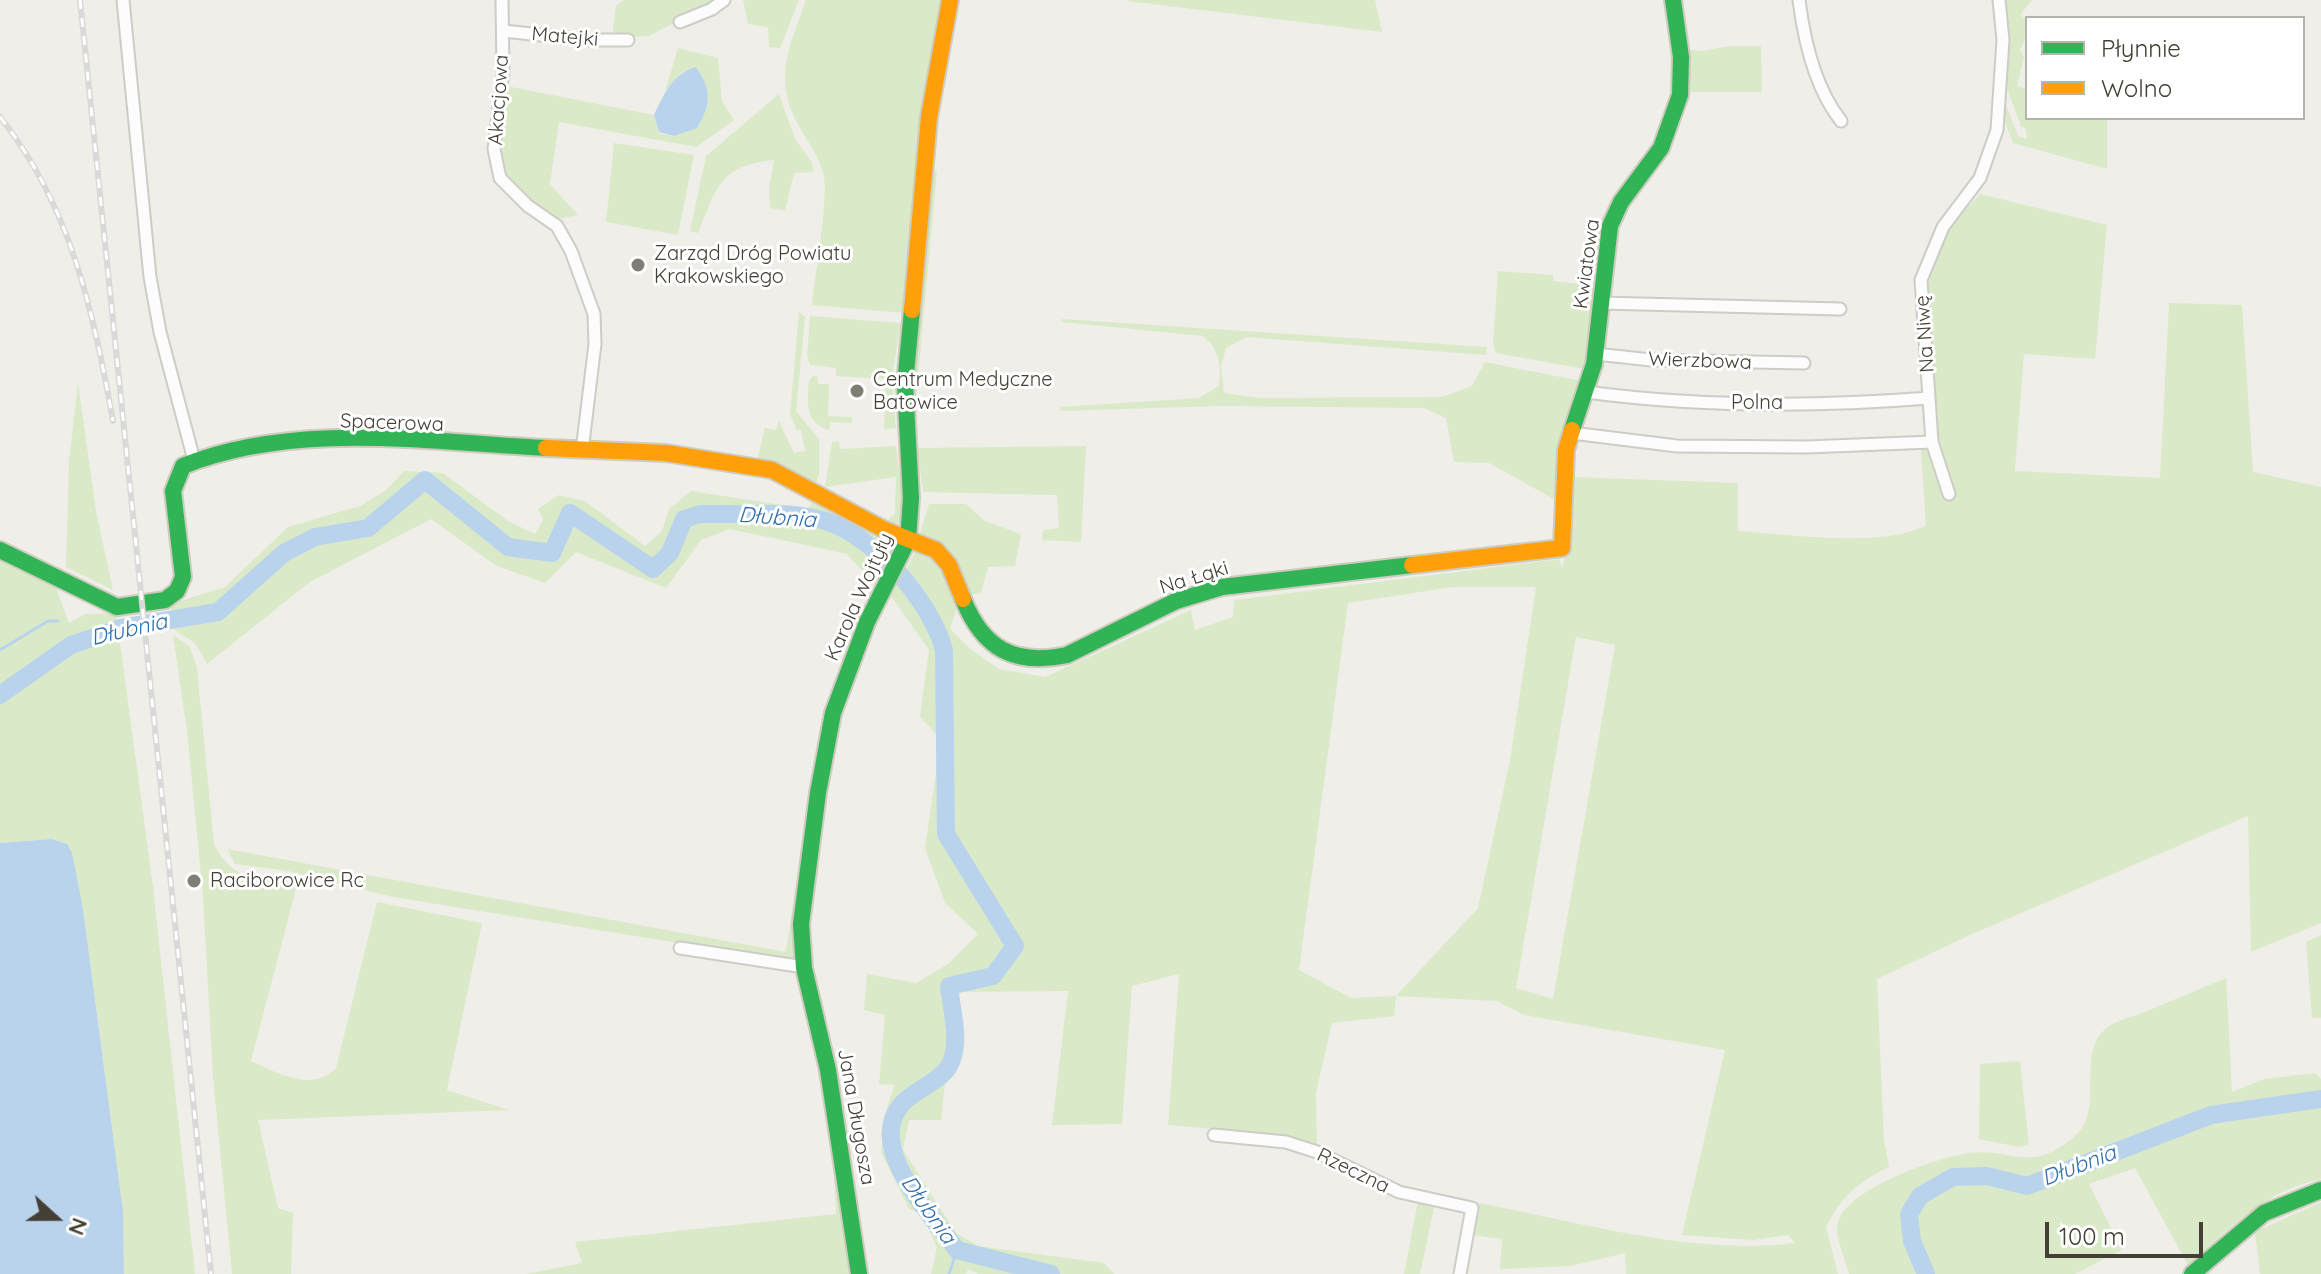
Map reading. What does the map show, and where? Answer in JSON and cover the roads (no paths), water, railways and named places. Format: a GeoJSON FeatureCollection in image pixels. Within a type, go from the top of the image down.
{"type":"FeatureCollection","features":[{"type":"Feature","properties":{"kind":"street"},"geometry":{"type":"LineString","coordinates":[[0,550],[117,607],[165,600],[177,591],[183,577],[174,482],[183,466],[194,460],[160,332],[150,277],[123,0]]}},
{"type":"Feature","properties":{"kind":"street","name":"Akacjowa"},"geometry":{"type":"LineString","coordinates":[[502,0],[503,71],[494,149],[500,178],[528,206],[557,226],[571,251],[594,314],[594,363],[582,451]]}},
{"type":"Feature","properties":{"kind":"street"},"geometry":{"type":"LineString","coordinates":[[680,22],[724,0]]}},
{"type":"Feature","properties":{"kind":"street","name":"Karola Wojtyły"},"geometry":{"type":"LineString","coordinates":[[804,967],[801,924],[823,761],[847,670],[905,546],[911,498],[905,384],[929,113],[950,0]]}},
{"type":"Feature","properties":{"kind":"street","name":"Kwiatowa"},"geometry":{"type":"LineString","coordinates":[[1562,548],[1564,467],[1596,354],[1612,218],[1661,148],[1680,95],[1681,57],[1673,0]]}},
{"type":"Feature","properties":{"kind":"street"},"geometry":{"type":"LineString","coordinates":[[1799,0],[1810,56],[1825,95],[1841,121]]}},
{"type":"Feature","properties":{"kind":"street","name":"Na Niwę"},"geometry":{"type":"LineString","coordinates":[[1949,494],[1932,442],[1921,280],[1943,227],[1980,178],[1997,130],[2003,40],[1999,0]]}},
{"type":"Feature","properties":{"kind":"street","name":"Matejki"},"geometry":{"type":"LineString","coordinates":[[503,31],[589,40],[628,40]]}},
{"type":"Feature","properties":{"kind":"street"},"geometry":{"type":"LineString","coordinates":[[1601,303],[1840,309]]}},
{"type":"Feature","properties":{"kind":"street","name":"Wierzbowa"},"geometry":{"type":"LineString","coordinates":[[1596,354],[1651,360],[1804,363]]}},
{"type":"Feature","properties":{"kind":"street","name":"Polna"},"geometry":{"type":"LineString","coordinates":[[1586,392],[1642,399],[1722,403],[1929,398]]}},
{"type":"Feature","properties":{"kind":"street"},"geometry":{"type":"LineString","coordinates":[[1572,433],[1641,443],[1708,447],[1932,442]]}},
{"type":"Feature","properties":{"kind":"street","name":"Spacerowa"},"geometry":{"type":"LineString","coordinates":[[194,460],[304,440],[375,440],[666,453],[772,470],[905,546]]}},
{"type":"Feature","properties":{"kind":"street","name":"Na Łąki"},"geometry":{"type":"LineString","coordinates":[[905,546],[932,548],[946,561],[970,617],[986,639],[1010,654],[1036,660],[1067,655],[1163,607],[1222,587],[1562,548]]}},
{"type":"Feature","properties":{"kind":"street"},"geometry":{"type":"LineString","coordinates":[[680,948],[804,967]]}},
{"type":"Feature","properties":{"kind":"street","name":"Jana Długosza"},"geometry":{"type":"LineString","coordinates":[[804,967],[828,1070],[859,1274]]}},
{"type":"Feature","properties":{"kind":"street","name":"Rzeczna"},"geometry":{"type":"LineString","coordinates":[[1214,1135],[1286,1142],[1317,1152],[1389,1189],[1472,1208],[1460,1274]]}},
{"type":"Feature","properties":{"kind":"street"},"geometry":{"type":"LineString","coordinates":[[2192,1274],[2264,1213],[2321,1190]]}},
{"type":"Feature","properties":{"kind":"water"},"geometry":{"type":"Polygon","coordinates":[[[696,67],[705,83],[708,98],[697,128],[674,136],[659,132],[654,115],[665,92],[681,74],[696,67]]]}},
{"type":"Feature","properties":{"kind":"water"},"geometry":{"type":"Polygon","coordinates":[[[52,839],[67,844],[72,853],[83,909],[123,1211],[124,1274],[0,1274],[0,843],[52,839]]]}},
{"type":"Feature","properties":{"kind":"waterway","name":"Dłubnia"},"geometry":{"type":"LineString","coordinates":[[0,695],[71,645],[121,628],[218,612],[284,553],[315,537],[368,528],[425,480],[508,547],[552,553],[570,513],[653,569],[670,553],[684,519],[700,514],[808,517],[822,520],[861,539],[880,554],[913,591],[937,631],[944,650],[946,834],[1015,946],[993,976],[949,986],[955,1026],[953,1057],[945,1072],[901,1105],[892,1122],[891,1141],[896,1161],[919,1200],[957,1250],[1051,1274]]}},
{"type":"Feature","properties":{"kind":"waterway"},"geometry":{"type":"LineString","coordinates":[[0,650],[48,621],[58,621]]}},
{"type":"Feature","properties":{"kind":"waterway","name":"Dłubnia"},"geometry":{"type":"LineString","coordinates":[[1926,1274],[1912,1241],[1909,1214],[1920,1196],[1953,1177],[1987,1176],[2027,1186],[2211,1115],[2321,1099]]}},
{"type":"Feature","properties":{"kind":"waterway"},"geometry":{"type":"LineString","coordinates":[[949,1274],[957,1250]]}},
{"type":"Feature","properties":{"kind":"railway"},"geometry":{"type":"LineString","coordinates":[[80,0],[211,1274]]}},
{"type":"Feature","properties":{"kind":"railway"},"geometry":{"type":"LineString","coordinates":[[0,117],[24,151],[62,223],[87,300],[113,421]]}},
{"type":"Feature","properties":{"kind":"place","name":"Zarząd Dróg Powiatu Krakowskiego"},"geometry":{"type":"Point","coordinates":[638,265]}},
{"type":"Feature","properties":{"kind":"place","name":"Centrum Medyczne Batowice"},"geometry":{"type":"Point","coordinates":[857,391]}},
{"type":"Feature","properties":{"kind":"place","name":"Raciborowice Rc"},"geometry":{"type":"Point","coordinates":[194,881]}}]}
